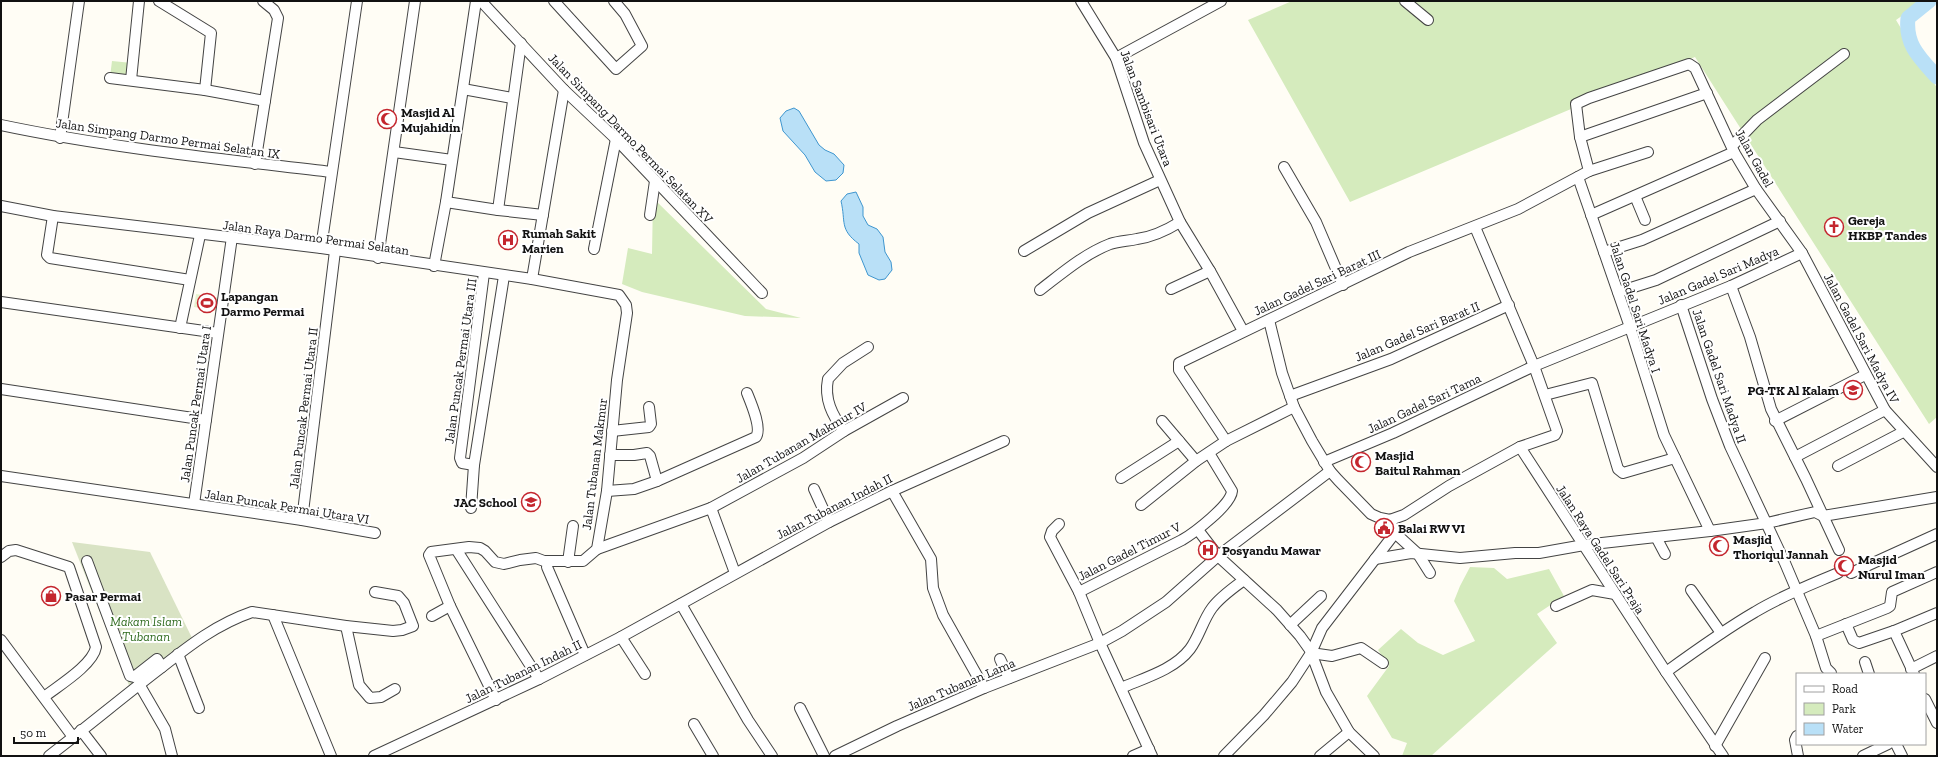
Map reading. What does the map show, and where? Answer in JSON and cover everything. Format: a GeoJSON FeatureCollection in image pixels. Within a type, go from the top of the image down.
{"type":"FeatureCollection","features":[{"type":"Feature","properties":{"kind":"street"},"geometry":{"type":"LineString","coordinates":[[60,138],[79,1]]}},
{"type":"Feature","properties":{"kind":"street"},"geometry":{"type":"LineString","coordinates":[[131,80],[139,1]]}},
{"type":"Feature","properties":{"kind":"street"},"geometry":{"type":"LineString","coordinates":[[159,1],[211,33],[205,90]]}},
{"type":"Feature","properties":{"kind":"street"},"geometry":{"type":"LineString","coordinates":[[255,164],[278,18],[274,10],[263,1]]}},
{"type":"Feature","properties":{"kind":"street"},"geometry":{"type":"LineString","coordinates":[[321,248],[331,172],[358,1]]}},
{"type":"Feature","properties":{"kind":"street"},"geometry":{"type":"LineString","coordinates":[[378,258],[415,1]]}},
{"type":"Feature","properties":{"kind":"street"},"geometry":{"type":"LineString","coordinates":[[434,266],[446,202],[476,1]]}},
{"type":"Feature","properties":{"kind":"street","name":"Jalan Simpang Darmo Permai Selatan XV"},"geometry":{"type":"LineString","coordinates":[[481,1],[564,90],[616,139],[762,293]]}},
{"type":"Feature","properties":{"kind":"street"},"geometry":{"type":"LineString","coordinates":[[554,1],[616,69],[642,46],[625,14],[614,1]]}},
{"type":"Feature","properties":{"kind":"street","name":"Jalan Sambisari Utara"},"geometry":{"type":"LineString","coordinates":[[1081,1],[1116,58],[1144,143],[1180,222],[1210,271],[1243,331]]}},
{"type":"Feature","properties":{"kind":"street"},"geometry":{"type":"LineString","coordinates":[[1116,58],[1220,1]]}},
{"type":"Feature","properties":{"kind":"street"},"geometry":{"type":"LineString","coordinates":[[1405,1],[1428,20]]}},
{"type":"Feature","properties":{"kind":"street"},"geometry":{"type":"LineString","coordinates":[[498,210],[512,98],[521,43]]}},
{"type":"Feature","properties":{"kind":"street"},"geometry":{"type":"LineString","coordinates":[[1591,215],[1635,196],[1733,149],[1757,120],[1844,54]]}},
{"type":"Feature","properties":{"kind":"street","name":"Jalan Gadel"},"geometry":{"type":"LineString","coordinates":[[1580,137],[1576,104],[1589,98],[1689,64],[1695,68],[1733,149],[1756,189],[1802,254]]}},
{"type":"Feature","properties":{"kind":"street"},"geometry":{"type":"LineString","coordinates":[[110,78],[205,90],[265,101]]}},
{"type":"Feature","properties":{"kind":"street"},"geometry":{"type":"LineString","coordinates":[[463,89],[512,98]]}},
{"type":"Feature","properties":{"kind":"street"},"geometry":{"type":"LineString","coordinates":[[532,279],[564,90]]}},
{"type":"Feature","properties":{"kind":"street"},"geometry":{"type":"LineString","coordinates":[[1589,171],[1580,137],[1707,93]]}},
{"type":"Feature","properties":{"kind":"street","name":"Jalan Simpang Darmo Permai Selatan IX"},"geometry":{"type":"LineString","coordinates":[[1,125],[60,138],[255,164],[331,172]]}},
{"type":"Feature","properties":{"kind":"street"},"geometry":{"type":"LineString","coordinates":[[594,249],[616,139]]}},
{"type":"Feature","properties":{"kind":"street"},"geometry":{"type":"LineString","coordinates":[[394,152],[452,160]]}},
{"type":"Feature","properties":{"kind":"street"},"geometry":{"type":"LineString","coordinates":[[1578,177],[1589,171],[1648,152]]}},
{"type":"Feature","properties":{"kind":"street"},"geometry":{"type":"LineString","coordinates":[[1284,167],[1316,222],[1343,285]]}},
{"type":"Feature","properties":{"kind":"street","name":"Jalan Gadel Sari Barat III"},"geometry":{"type":"LineString","coordinates":[[1226,442],[1179,370],[1179,363],[1409,252],[1518,209],[1578,177]]}},
{"type":"Feature","properties":{"kind":"street","name":"Jalan Gadel Sari Madya I"},"geometry":{"type":"LineString","coordinates":[[1578,177],[1630,327],[1664,435],[1710,531]]}},
{"type":"Feature","properties":{"kind":"street"},"geometry":{"type":"LineString","coordinates":[[1024,251],[1084,215],[1160,180]]}},
{"type":"Feature","properties":{"kind":"street"},"geometry":{"type":"LineString","coordinates":[[650,215],[655,181]]}},
{"type":"Feature","properties":{"kind":"street"},"geometry":{"type":"LineString","coordinates":[[1604,252],[1642,240],[1756,189]]}},
{"type":"Feature","properties":{"kind":"street"},"geometry":{"type":"LineString","coordinates":[[1635,196],[1645,220]]}},
{"type":"Feature","properties":{"kind":"street"},"geometry":{"type":"LineString","coordinates":[[446,202],[543,215]]}},
{"type":"Feature","properties":{"kind":"street","name":"Jalan Raya Darmo Permai Selatan"},"geometry":{"type":"LineString","coordinates":[[1,206],[53,216],[200,235],[232,237],[321,248],[484,274],[532,279],[607,292],[619,295],[624,300]]}},
{"type":"Feature","properties":{"kind":"street"},"geometry":{"type":"LineString","coordinates":[[53,216],[48,255],[50,258],[190,280]]}},
{"type":"Feature","properties":{"kind":"street"},"geometry":{"type":"LineString","coordinates":[[1618,292],[1656,280],[1780,221]]}},
{"type":"Feature","properties":{"kind":"street"},"geometry":{"type":"LineString","coordinates":[[1040,290],[1103,247],[1120,241],[1138,239],[1158,234],[1180,222]]}},
{"type":"Feature","properties":{"kind":"street"},"geometry":{"type":"LineString","coordinates":[[1269,320],[1294,407],[1327,466],[1371,514],[1390,520],[1404,515],[1449,486],[1520,447],[1556,433],[1556,428],[1534,366],[1475,227]]}},
{"type":"Feature","properties":{"kind":"street"},"geometry":{"type":"LineString","coordinates":[[180,328],[200,235]]}},
{"type":"Feature","properties":{"kind":"street","name":"Jalan Puncak Permai Utara I"},"geometry":{"type":"LineString","coordinates":[[194,504],[232,237]]}},
{"type":"Feature","properties":{"kind":"street","name":"Jalan Puncak Permai Utara II"},"geometry":{"type":"LineString","coordinates":[[302,520],[335,251]]}},
{"type":"Feature","properties":{"kind":"street","name":"Jalan Gadel Sari Madya"},"geometry":{"type":"LineString","coordinates":[[1534,366],[1731,286],[1802,254]]}},
{"type":"Feature","properties":{"kind":"street","name":"Jalan Gadel Sari Madya IV"},"geometry":{"type":"LineString","coordinates":[[1802,254],[1865,375],[1885,410],[1903,432],[1937,467]]}},
{"type":"Feature","properties":{"kind":"street"},"geometry":{"type":"LineString","coordinates":[[1171,289],[1210,271]]}},
{"type":"Feature","properties":{"kind":"street","name":"Jalan Puncak Permai Utara III"},"geometry":{"type":"LineString","coordinates":[[474,464],[462,463],[460,461],[484,274]]}},
{"type":"Feature","properties":{"kind":"street"},"geometry":{"type":"LineString","coordinates":[[471,508],[474,464],[504,276]]}},
{"type":"Feature","properties":{"kind":"street"},"geometry":{"type":"LineString","coordinates":[[1731,286],[1750,337],[1775,421],[1795,457],[1839,550]]}},
{"type":"Feature","properties":{"kind":"street","name":"Jalan Tubanan Makmur"},"geometry":{"type":"LineString","coordinates":[[450,606],[433,568],[430,558],[431,552],[456,548],[483,549],[495,562],[504,564],[536,558],[544,561],[583,561],[596,549],[607,491],[617,380],[627,313],[624,300]]}},
{"type":"Feature","properties":{"kind":"street"},"geometry":{"type":"LineString","coordinates":[[1,302],[218,333]]}},
{"type":"Feature","properties":{"kind":"street","name":"Jalan Gadel Sari Barat II"},"geometry":{"type":"LineString","coordinates":[[1290,396],[1391,359],[1509,305]]}},
{"type":"Feature","properties":{"kind":"street","name":"Jalan Gadel Sari Madya II"},"geometry":{"type":"LineString","coordinates":[[1682,305],[1707,384],[1730,446],[1797,590],[1816,636],[1826,668],[1831,673]]}},
{"type":"Feature","properties":{"kind":"street"},"geometry":{"type":"LineString","coordinates":[[844,431],[837,421],[828,400],[828,379],[843,363],[868,347]]}},
{"type":"Feature","properties":{"kind":"street","name":"Jalan Gadel Sari Tama"},"geometry":{"type":"LineString","coordinates":[[1218,556],[1327,466],[1534,366]]}},
{"type":"Feature","properties":{"kind":"street"},"geometry":{"type":"LineString","coordinates":[[1775,421],[1865,375]]}},
{"type":"Feature","properties":{"kind":"street"},"geometry":{"type":"LineString","coordinates":[[1545,395],[1592,382],[1618,469],[1623,473],[1675,458]]}},
{"type":"Feature","properties":{"kind":"street"},"geometry":{"type":"LineString","coordinates":[[1,389],[206,420]]}},
{"type":"Feature","properties":{"kind":"street"},"geometry":{"type":"LineString","coordinates":[[468,393],[485,395]]}},
{"type":"Feature","properties":{"kind":"street"},"geometry":{"type":"LineString","coordinates":[[607,491],[634,489],[758,436],[756,418],[747,393]]}},
{"type":"Feature","properties":{"kind":"street","name":"Jalan Tubanan Makmur IV"},"geometry":{"type":"LineString","coordinates":[[596,549],[711,508],[803,458],[844,431],[903,398]]}},
{"type":"Feature","properties":{"kind":"street"},"geometry":{"type":"LineString","coordinates":[[612,431],[649,426],[652,424],[649,406]]}},
{"type":"Feature","properties":{"kind":"street"},"geometry":{"type":"LineString","coordinates":[[1141,505],[1196,461],[1226,442],[1294,407]]}},
{"type":"Feature","properties":{"kind":"street"},"geometry":{"type":"LineString","coordinates":[[1795,457],[1885,410]]}},
{"type":"Feature","properties":{"kind":"street"},"geometry":{"type":"LineString","coordinates":[[1162,421],[1196,461]]}},
{"type":"Feature","properties":{"kind":"street"},"geometry":{"type":"LineString","coordinates":[[1838,466],[1903,432]]}},
{"type":"Feature","properties":{"kind":"street"},"geometry":{"type":"LineString","coordinates":[[462,439],[478,441]]}},
{"type":"Feature","properties":{"kind":"street","name":"Jalan Tubanan Indah II"},"geometry":{"type":"LineString","coordinates":[[374,756],[496,700],[622,637],[828,522],[892,491],[1004,441]]}},
{"type":"Feature","properties":{"kind":"street"},"geometry":{"type":"LineString","coordinates":[[1121,478],[1179,441]]}},
{"type":"Feature","properties":{"kind":"street","name":"Jalan Raya Gadel Sari Praja"},"geometry":{"type":"LineString","coordinates":[[1520,447],[1666,672],[1723,756]]}},
{"type":"Feature","properties":{"kind":"street"},"geometry":{"type":"LineString","coordinates":[[610,455],[634,455],[647,452],[650,456],[657,480]]}},
{"type":"Feature","properties":{"kind":"street","name":"Jalan Gadel Timur V"},"geometry":{"type":"LineString","coordinates":[[1150,752],[1100,643],[1079,592],[1182,540],[1198,530],[1226,503],[1232,494],[1232,491],[1210,453]]}},
{"type":"Feature","properties":{"kind":"street","name":"Jalan Puncak Permai Utara VI"},"geometry":{"type":"LineString","coordinates":[[1,476],[302,520],[375,533]]}},
{"type":"Feature","properties":{"kind":"street"},"geometry":{"type":"LineString","coordinates":[[814,489],[828,522]]}},
{"type":"Feature","properties":{"kind":"street"},"geometry":{"type":"LineString","coordinates":[[892,491],[931,559],[934,592],[943,615],[984,688]]}},
{"type":"Feature","properties":{"kind":"street"},"geometry":{"type":"LineString","coordinates":[[1375,559],[1403,554],[1472,558],[1515,553],[1539,553],[1584,544],[1710,531],[1767,523],[1815,512],[1823,516],[1937,498]]}},
{"type":"Feature","properties":{"kind":"street"},"geometry":{"type":"LineString","coordinates":[[711,508],[735,574]]}},
{"type":"Feature","properties":{"kind":"street"},"geometry":{"type":"LineString","coordinates":[[1390,520],[1395,533],[1418,554],[1430,573]]}},
{"type":"Feature","properties":{"kind":"street"},"geometry":{"type":"LineString","coordinates":[[1059,524],[1052,532],[1050,537],[1079,592]]}},
{"type":"Feature","properties":{"kind":"street"},"geometry":{"type":"LineString","coordinates":[[568,562],[573,526]]}},
{"type":"Feature","properties":{"kind":"street"},"geometry":{"type":"LineString","coordinates":[[1198,530],[1218,556],[1290,625],[1311,654],[1326,692],[1349,732],[1374,756]]}},
{"type":"Feature","properties":{"kind":"street"},"geometry":{"type":"LineString","coordinates":[[1224,756],[1264,715],[1292,682],[1311,654],[1322,628],[1395,533]]}},
{"type":"Feature","properties":{"kind":"street"},"geometry":{"type":"LineString","coordinates":[[1851,573],[1937,534]]}},
{"type":"Feature","properties":{"kind":"street"},"geometry":{"type":"LineString","coordinates":[[1656,537],[1665,554]]}},
{"type":"Feature","properties":{"kind":"street"},"geometry":{"type":"LineString","coordinates":[[456,548],[539,679]]}},
{"type":"Feature","properties":{"kind":"street"},"geometry":{"type":"LineString","coordinates":[[1,557],[9,551],[16,550],[69,568],[96,647],[93,656],[86,664],[44,697]]}},
{"type":"Feature","properties":{"kind":"street","name":"Jalan Tubanan Lama"},"geometry":{"type":"LineString","coordinates":[[835,756],[896,726],[984,688],[1100,643],[1166,602],[1218,556]]}},
{"type":"Feature","properties":{"kind":"street"},"geometry":{"type":"LineString","coordinates":[[87,561],[130,676],[134,677],[157,659],[162,667]]}},
{"type":"Feature","properties":{"kind":"street"},"geometry":{"type":"LineString","coordinates":[[547,567],[586,655]]}},
{"type":"Feature","properties":{"kind":"street"},"geometry":{"type":"LineString","coordinates":[[1816,636],[1890,606],[1892,592],[1937,572]]}},
{"type":"Feature","properties":{"kind":"street"},"geometry":{"type":"LineString","coordinates":[[1666,672],[1721,633],[1755,612],[1797,590],[1838,573]]}},
{"type":"Feature","properties":{"kind":"street"},"geometry":{"type":"LineString","coordinates":[[1121,688],[1163,670],[1181,658],[1190,649],[1199,635],[1212,608],[1244,580]]}},
{"type":"Feature","properties":{"kind":"street"},"geometry":{"type":"LineString","coordinates":[[1556,606],[1592,590],[1615,594]]}},
{"type":"Feature","properties":{"kind":"street"},"geometry":{"type":"LineString","coordinates":[[1691,590],[1721,633]]}},
{"type":"Feature","properties":{"kind":"street"},"geometry":{"type":"LineString","coordinates":[[49,756],[189,644],[232,619],[252,612],[346,626],[393,631],[402,630],[413,626],[404,603],[398,596],[375,592]]}},
{"type":"Feature","properties":{"kind":"street"},"geometry":{"type":"LineString","coordinates":[[1290,625],[1321,596]]}},
{"type":"Feature","properties":{"kind":"street"},"geometry":{"type":"LineString","coordinates":[[681,604],[748,720],[772,756]]}},
{"type":"Feature","properties":{"kind":"street"},"geometry":{"type":"LineString","coordinates":[[432,616],[450,606],[496,700]]}},
{"type":"Feature","properties":{"kind":"street"},"geometry":{"type":"LineString","coordinates":[[1846,624],[1853,640],[1859,643],[1894,631],[1937,613]]}},
{"type":"Feature","properties":{"kind":"street"},"geometry":{"type":"LineString","coordinates":[[273,615],[331,756]]}},
{"type":"Feature","properties":{"kind":"street"},"geometry":{"type":"LineString","coordinates":[[346,626],[359,685],[364,692],[370,698],[380,696],[395,689]]}},
{"type":"Feature","properties":{"kind":"street"},"geometry":{"type":"LineString","coordinates":[[1894,631],[1913,671],[1937,656]]}},
{"type":"Feature","properties":{"kind":"street"},"geometry":{"type":"LineString","coordinates":[[622,637],[645,674]]}},
{"type":"Feature","properties":{"kind":"street"},"geometry":{"type":"LineString","coordinates":[[1,640],[73,737]]}},
{"type":"Feature","properties":{"kind":"street"},"geometry":{"type":"LineString","coordinates":[[1311,654],[1332,656],[1361,648],[1383,663]]}},
{"type":"Feature","properties":{"kind":"street"},"geometry":{"type":"LineString","coordinates":[[178,654],[199,708]]}},
{"type":"Feature","properties":{"kind":"street"},"geometry":{"type":"LineString","coordinates":[[1715,746],[1765,658]]}},
{"type":"Feature","properties":{"kind":"street"},"geometry":{"type":"LineString","coordinates":[[1000,659],[1009,678]]}},
{"type":"Feature","properties":{"kind":"street"},"geometry":{"type":"LineString","coordinates":[[1865,662],[1869,673]]}},
{"type":"Feature","properties":{"kind":"street"},"geometry":{"type":"LineString","coordinates":[[139,684],[165,729],[172,756]]}},
{"type":"Feature","properties":{"kind":"street"},"geometry":{"type":"LineString","coordinates":[[1930,703],[1937,723]]}},
{"type":"Feature","properties":{"kind":"street"},"geometry":{"type":"LineString","coordinates":[[800,708],[824,756]]}},
{"type":"Feature","properties":{"kind":"street"},"geometry":{"type":"LineString","coordinates":[[694,724],[713,756]]}},
{"type":"Feature","properties":{"kind":"street"},"geometry":{"type":"LineString","coordinates":[[81,730],[101,756]]}},
{"type":"Feature","properties":{"kind":"street"},"geometry":{"type":"LineString","coordinates":[[1320,756],[1349,732]]}},
{"type":"Feature","properties":{"kind":"street"},"geometry":{"type":"LineString","coordinates":[[1796,738],[1795,740],[1798,756]]}},
{"type":"Feature","properties":{"kind":"street"},"geometry":{"type":"LineString","coordinates":[[1864,756],[1886,745]]}},
{"type":"Feature","properties":{"kind":"street"},"geometry":{"type":"LineString","coordinates":[[1896,745],[1902,756]]}},
{"type":"Feature","properties":{"kind":"street"},"geometry":{"type":"LineString","coordinates":[[1133,756],[1150,752]]}},
{"type":"Feature","properties":{"kind":"green space"},"geometry":{"type":"Polygon","coordinates":[[[1292,1],[1923,1],[1896,20],[1937,88],[1937,417],[1929,424],[1695,57],[1350,202],[1248,20],[1292,1]]]}},
{"type":"Feature","properties":{"kind":"green space"},"geometry":{"type":"Polygon","coordinates":[[[112,61],[132,63],[127,77],[110,77],[112,61]]]}},
{"type":"Feature","properties":{"kind":"green space"},"geometry":{"type":"Polygon","coordinates":[[[653,198],[766,309],[801,318],[745,316],[642,292],[622,284],[628,248],[652,254],[653,198]]]}},
{"type":"Feature","properties":{"kind":"green space","name":"Lapangan Darmo Permai"},"geometry":{"type":"Polygon","coordinates":[[[196,294],[221,298],[219,311],[194,307],[196,294]]]}},
{"type":"Feature","properties":{"kind":"green space","name":"Makam Islam Tubanan"},"geometry":{"type":"Polygon","coordinates":[[[72,542],[150,552],[193,640],[130,688],[72,542]]]}},
{"type":"Feature","properties":{"kind":"green space"},"geometry":{"type":"Polygon","coordinates":[[[1470,567],[1494,568],[1507,579],[1549,569],[1564,596],[1537,614],[1557,643],[1431,756],[1402,756],[1407,743],[1392,738],[1367,696],[1389,666],[1378,650],[1401,629],[1418,643],[1443,655],[1475,641],[1454,601],[1470,567]]]}},
{"type":"Feature","properties":{"kind":"water"},"geometry":{"type":"Polygon","coordinates":[[[794,108],[799,111],[819,145],[825,150],[834,154],[844,165],[843,173],[836,180],[826,181],[815,172],[805,155],[783,131],[780,118],[786,111],[794,108]]]}},
{"type":"Feature","properties":{"kind":"water"},"geometry":{"type":"Polygon","coordinates":[[[856,192],[863,207],[863,216],[868,225],[877,229],[883,237],[885,252],[891,262],[892,270],[885,279],[879,280],[868,275],[859,253],[859,244],[848,234],[844,225],[841,201],[847,194],[856,192]]]}},
{"type":"Feature","properties":{"kind":"waterway"},"geometry":{"type":"LineString","coordinates":[[1929,1],[1908,18],[1908,28],[1911,44],[1925,64],[1937,77]]}},
{"type":"Feature","properties":{"kind":"place","name":"Masjid Al Mujahidin"},"geometry":{"type":"Point","coordinates":[387,119]}},
{"type":"Feature","properties":{"kind":"place","name":"Gereja HKBP Tandes"},"geometry":{"type":"Point","coordinates":[1834,227]}},
{"type":"Feature","properties":{"kind":"place","name":"Rumah Sakit Marien"},"geometry":{"type":"Point","coordinates":[508,240]}},
{"type":"Feature","properties":{"kind":"place","name":"Lapangan Darmo Permai"},"geometry":{"type":"Point","coordinates":[207,303]}},
{"type":"Feature","properties":{"kind":"place","name":"PG-TK Al Kalam"},"geometry":{"type":"Point","coordinates":[1853,390]}},
{"type":"Feature","properties":{"kind":"place","name":"Masjid Baitul Rahman"},"geometry":{"type":"Point","coordinates":[1361,462]}},
{"type":"Feature","properties":{"kind":"place","name":"JAC School"},"geometry":{"type":"Point","coordinates":[531,502]}},
{"type":"Feature","properties":{"kind":"place","name":"Balai RW VI"},"geometry":{"type":"Point","coordinates":[1384,528]}},
{"type":"Feature","properties":{"kind":"place","name":"Masjid Thoriqul Jannah"},"geometry":{"type":"Point","coordinates":[1719,546]}},
{"type":"Feature","properties":{"kind":"place","name":"Posyandu Mawar"},"geometry":{"type":"Point","coordinates":[1208,550]}},
{"type":"Feature","properties":{"kind":"place","name":"Masjid Nurul Iman"},"geometry":{"type":"Point","coordinates":[1844,566]}},
{"type":"Feature","properties":{"kind":"place","name":"Pasar Permai"},"geometry":{"type":"Point","coordinates":[51,596]}}]}
